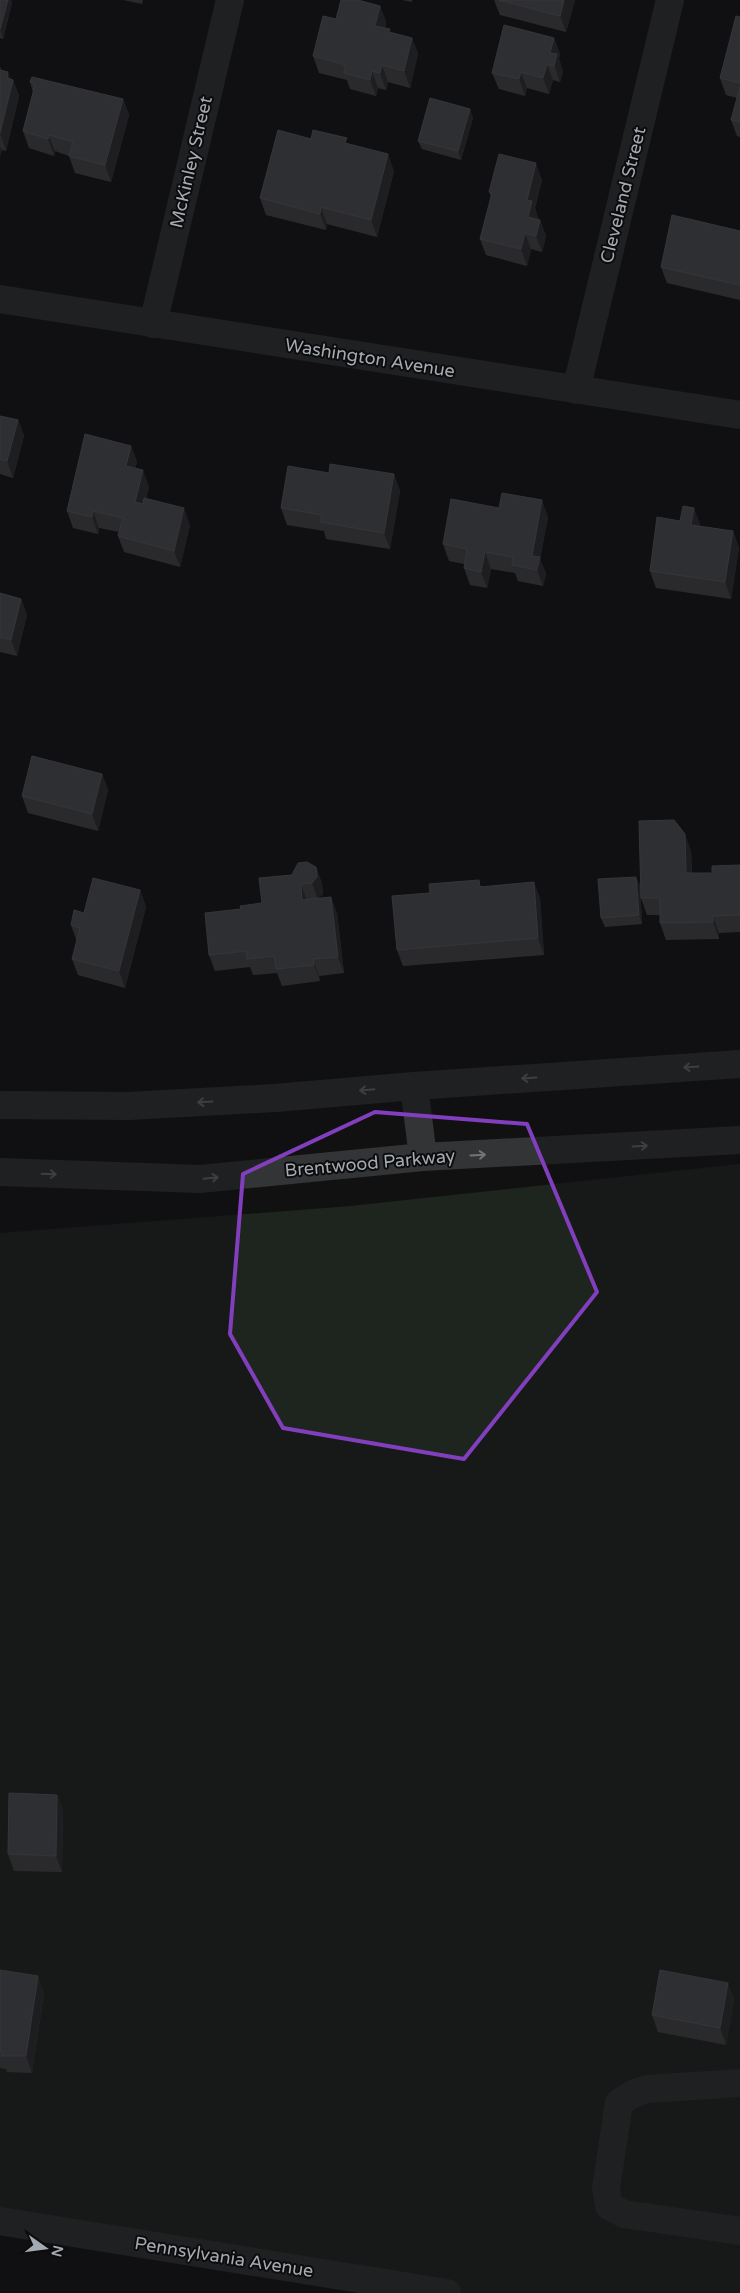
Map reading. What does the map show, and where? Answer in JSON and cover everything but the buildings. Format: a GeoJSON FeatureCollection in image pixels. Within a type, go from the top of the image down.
{"type":"FeatureCollection","features":[{"type":"Feature","properties":{"kind":"street","name":"McKinley Street"},"geometry":{"type":"LineString","coordinates":[[153,324],[230,0]]}},
{"type":"Feature","properties":{"kind":"street","name":"Cleveland Street"},"geometry":{"type":"LineString","coordinates":[[576,390],[670,0]]}},
{"type":"Feature","properties":{"kind":"street","name":"Washington Avenue"},"geometry":{"type":"LineString","coordinates":[[0,298],[153,324],[740,415]]}},
{"type":"Feature","properties":{"kind":"street"},"geometry":{"type":"LineString","coordinates":[[0,1105],[129,1106],[275,1098],[414,1086],[740,1064]]}},
{"type":"Feature","properties":{"kind":"street"},"geometry":{"type":"LineString","coordinates":[[414,1086],[424,1158]]}},
{"type":"Feature","properties":{"kind":"street","name":"Brentwood Parkway"},"geometry":{"type":"LineString","coordinates":[[0,1172],[200,1179],[424,1158],[740,1140]]}},
{"type":"Feature","properties":{"kind":"street"},"geometry":{"type":"LineString","coordinates":[[740,2083],[647,2089],[633,2094],[619,2103],[606,2188],[609,2206],[624,2214],[740,2231]]}},
{"type":"Feature","properties":{"kind":"street","name":"Pennsylvania Avenue"},"geometry":{"type":"LineString","coordinates":[[0,2221],[447,2293]]}},
{"type":"Feature","properties":{"kind":"highlighted area"},"geometry":{"type":"Polygon","coordinates":[[[375,1112],[527,1124],[597,1292],[464,1459],[283,1428],[230,1334],[243,1174],[375,1112]]]}},
{"type":"Feature","properties":{"kind":"shaded area"},"geometry":{"type":"Polygon","coordinates":[[[740,1164],[740,2293],[448,2293],[0,2214],[0,1233],[350,1206],[740,1164]]]}}]}
